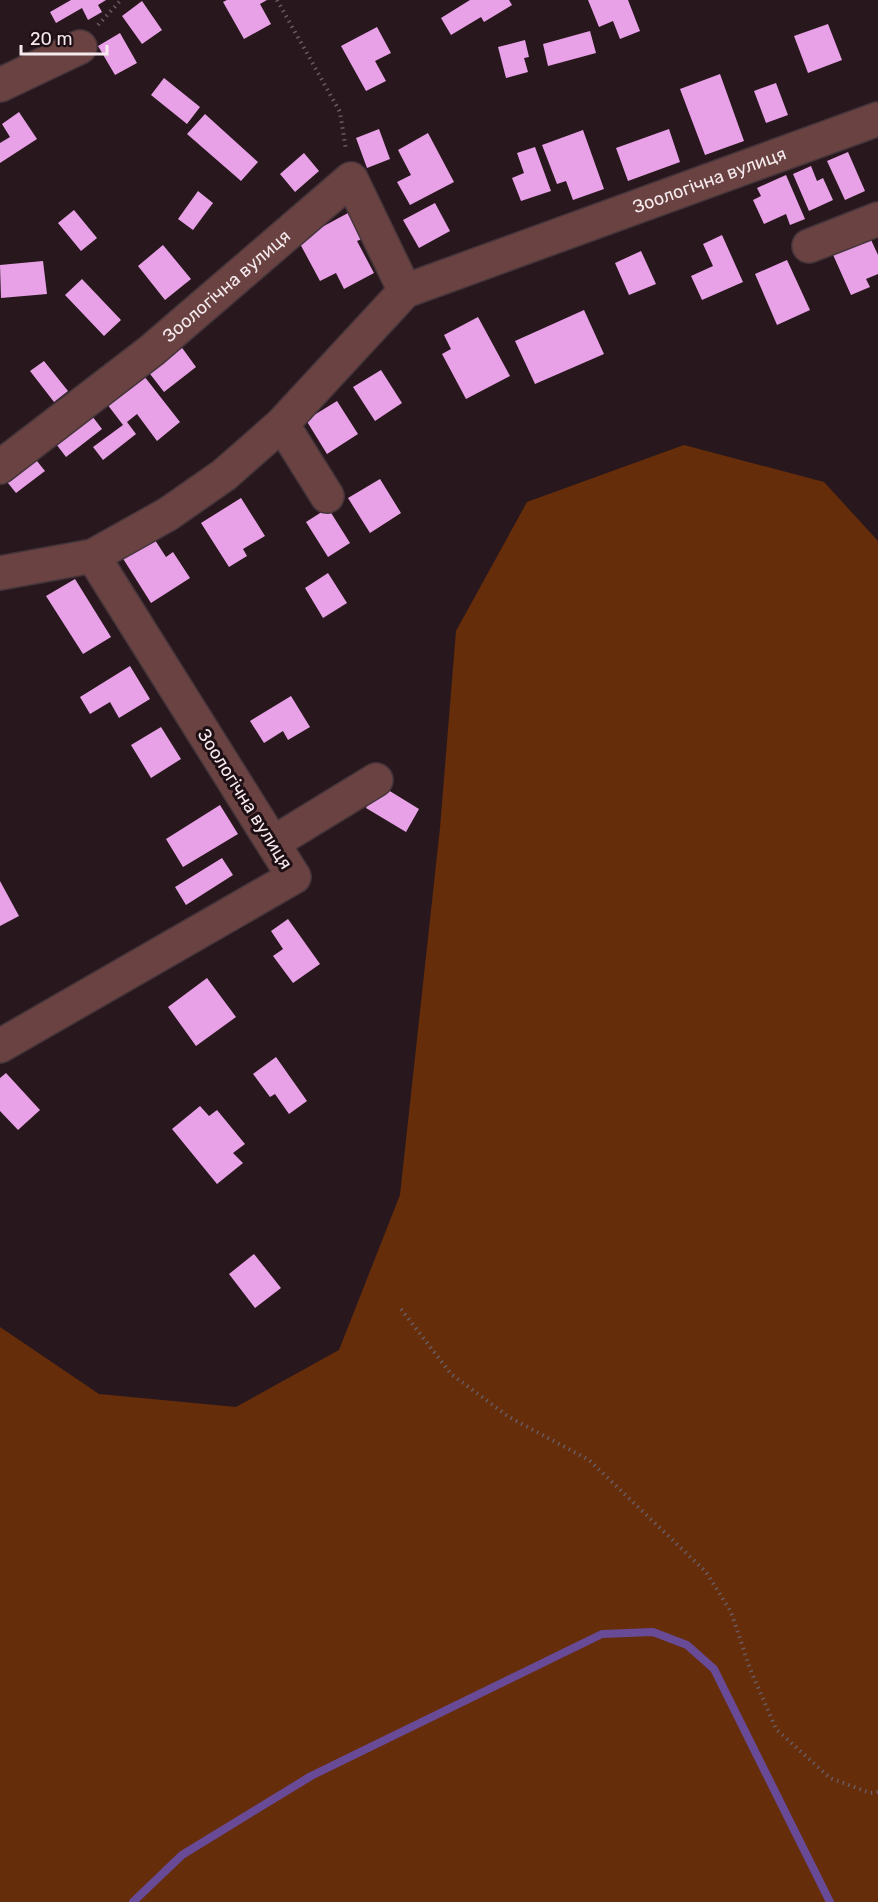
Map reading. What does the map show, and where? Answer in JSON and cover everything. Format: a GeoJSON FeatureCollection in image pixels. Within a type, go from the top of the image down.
{"type":"FeatureCollection","features":[{"type":"Feature","properties":{"kind":"street"},"geometry":{"type":"LineString","coordinates":[[0,85],[80,46]]}},
{"type":"Feature","properties":{"kind":"street","name":"Зоологічна вулиця"},"geometry":{"type":"LineString","coordinates":[[0,573],[93,556],[168,514],[224,475],[282,424],[405,291],[878,119]]}},
{"type":"Feature","properties":{"kind":"street"},"geometry":{"type":"LineString","coordinates":[[351,179],[405,291]]}},
{"type":"Feature","properties":{"kind":"street","name":"Зоологічна вулиця"},"geometry":{"type":"LineString","coordinates":[[0,467],[151,351],[351,179]]}},
{"type":"Feature","properties":{"kind":"street"},"geometry":{"type":"LineString","coordinates":[[809,246],[878,219]]}},
{"type":"Feature","properties":{"kind":"street"},"geometry":{"type":"LineString","coordinates":[[282,424],[327,496]]}},
{"type":"Feature","properties":{"kind":"street","name":"Зоологічна вулиця"},"geometry":{"type":"LineString","coordinates":[[0,1046],[294,877],[93,556]]}},
{"type":"Feature","properties":{"kind":"street"},"geometry":{"type":"LineString","coordinates":[[273,843],[376,780]]}},
{"type":"Feature","properties":{"kind":"path"},"geometry":{"type":"LineString","coordinates":[[277,0],[340,112],[351,179]]}},
{"type":"Feature","properties":{"kind":"path"},"geometry":{"type":"LineString","coordinates":[[401,1309],[450,1374],[508,1417],[589,1460],[706,1572],[731,1612],[750,1669],[776,1729],[830,1779],[870,1793],[878,1792]]}},
{"type":"Feature","properties":{"kind":"shaded area"},"geometry":{"type":"Polygon","coordinates":[[[684,445],[824,482],[878,541],[878,1902],[0,1902],[0,1327],[99,1394],[236,1407],[339,1350],[400,1195],[440,828],[456,631],[527,502],[684,445]]]}},
{"type":"Feature","properties":{"kind":"building"},"geometry":{"type":"Polygon","coordinates":[[[71,0],[106,0],[98,5],[102,12],[88,20],[82,8],[56,23],[50,12],[71,0]]]}},
{"type":"Feature","properties":{"kind":"building"},"geometry":{"type":"Polygon","coordinates":[[[227,0],[267,0],[260,4],[271,24],[244,39],[223,2],[227,0]]]}},
{"type":"Feature","properties":{"kind":"building"},"geometry":{"type":"Polygon","coordinates":[[[470,0],[509,0],[512,5],[484,22],[481,17],[451,35],[441,18],[470,0]]]}},
{"type":"Feature","properties":{"kind":"building"},"geometry":{"type":"Polygon","coordinates":[[[588,0],[628,0],[640,31],[620,39],[613,21],[599,27],[588,0]]]}},
{"type":"Feature","properties":{"kind":"building"},"geometry":{"type":"Polygon","coordinates":[[[142,1],[162,30],[142,44],[122,16],[142,1]]]}},
{"type":"Feature","properties":{"kind":"building"},"geometry":{"type":"Polygon","coordinates":[[[828,24],[842,60],[808,73],[794,36],[828,24]]]}},
{"type":"Feature","properties":{"kind":"building"},"geometry":{"type":"Polygon","coordinates":[[[377,27],[391,53],[375,61],[386,81],[366,91],[341,46],[377,27]]]}},
{"type":"Feature","properties":{"kind":"building"},"geometry":{"type":"Polygon","coordinates":[[[590,31],[596,53],[548,66],[543,44],[590,31]]]}},
{"type":"Feature","properties":{"kind":"building"},"geometry":{"type":"Polygon","coordinates":[[[120,33],[137,63],[115,75],[98,46],[120,33]]]}},
{"type":"Feature","properties":{"kind":"building"},"geometry":{"type":"Polygon","coordinates":[[[525,40],[529,57],[524,58],[528,72],[506,78],[498,47],[525,40]]]}},
{"type":"Feature","properties":{"kind":"building"},"geometry":{"type":"Polygon","coordinates":[[[720,74],[744,141],[705,155],[680,89],[720,74]]]}},
{"type":"Feature","properties":{"kind":"building"},"geometry":{"type":"Polygon","coordinates":[[[164,78],[200,107],[187,124],[151,95],[164,78]]]}},
{"type":"Feature","properties":{"kind":"building"},"geometry":{"type":"Polygon","coordinates":[[[776,83],[788,115],[766,123],[754,91],[776,83]]]}},
{"type":"Feature","properties":{"kind":"building"},"geometry":{"type":"Polygon","coordinates":[[[19,112],[37,139],[0,163],[0,143],[10,137],[2,124],[19,112]]]}},
{"type":"Feature","properties":{"kind":"building"},"geometry":{"type":"Polygon","coordinates":[[[205,114],[258,162],[241,181],[187,134],[205,114]]]}},
{"type":"Feature","properties":{"kind":"building"},"geometry":{"type":"Polygon","coordinates":[[[379,129],[390,159],[367,168],[356,138],[379,129]]]}},
{"type":"Feature","properties":{"kind":"building"},"geometry":{"type":"Polygon","coordinates":[[[669,129],[680,162],[628,181],[616,148],[669,129]]]}},
{"type":"Feature","properties":{"kind":"building"},"geometry":{"type":"Polygon","coordinates":[[[583,130],[604,189],[573,200],[566,181],[557,184],[542,145],[583,130]]]}},
{"type":"Feature","properties":{"kind":"building"},"geometry":{"type":"Polygon","coordinates":[[[428,133],[454,182],[410,205],[397,182],[411,175],[398,150],[428,133]]]}},
{"type":"Feature","properties":{"kind":"building"},"geometry":{"type":"Polygon","coordinates":[[[535,147],[551,191],[521,201],[512,178],[524,173],[517,153],[535,147]]]}},
{"type":"Feature","properties":{"kind":"building"},"geometry":{"type":"Polygon","coordinates":[[[848,152],[865,191],[845,200],[827,161],[848,152]]]}},
{"type":"Feature","properties":{"kind":"building"},"geometry":{"type":"Polygon","coordinates":[[[304,153],[319,171],[295,192],[280,174],[304,153]]]}},
{"type":"Feature","properties":{"kind":"building"},"geometry":{"type":"Polygon","coordinates":[[[811,166],[817,181],[823,178],[833,200],[809,211],[793,174],[811,166]]]}},
{"type":"Feature","properties":{"kind":"building"},"geometry":{"type":"Polygon","coordinates":[[[786,175],[805,219],[790,225],[786,214],[764,224],[753,200],[761,196],[757,188],[786,175]]]}},
{"type":"Feature","properties":{"kind":"building"},"geometry":{"type":"Polygon","coordinates":[[[198,191],[213,203],[193,230],[178,219],[198,191]]]}},
{"type":"Feature","properties":{"kind":"building"},"geometry":{"type":"Polygon","coordinates":[[[435,203],[450,231],[419,248],[403,220],[435,203]]]}},
{"type":"Feature","properties":{"kind":"building"},"geometry":{"type":"Polygon","coordinates":[[[74,210],[97,238],[81,251],[58,223],[74,210]]]}},
{"type":"Feature","properties":{"kind":"building"},"geometry":{"type":"Polygon","coordinates":[[[348,213],[362,239],[357,241],[374,273],[344,289],[336,273],[320,281],[298,240],[348,213]]]}},
{"type":"Feature","properties":{"kind":"building"},"geometry":{"type":"Polygon","coordinates":[[[867,231],[878,255],[878,274],[866,279],[870,287],[851,295],[830,248],[867,231]]]}},
{"type":"Feature","properties":{"kind":"building"},"geometry":{"type":"Polygon","coordinates":[[[722,235],[743,282],[702,300],[691,276],[713,266],[703,244],[722,235]]]}},
{"type":"Feature","properties":{"kind":"building"},"geometry":{"type":"Polygon","coordinates":[[[163,245],[191,279],[165,300],[138,266],[163,245]]]}},
{"type":"Feature","properties":{"kind":"building"},"geometry":{"type":"Polygon","coordinates":[[[641,251],[656,284],[629,295],[615,263],[641,251]]]}},
{"type":"Feature","properties":{"kind":"building"},"geometry":{"type":"Polygon","coordinates":[[[787,260],[810,310],[777,325],[755,274],[787,260]]]}},
{"type":"Feature","properties":{"kind":"building"},"geometry":{"type":"Polygon","coordinates":[[[43,261],[47,294],[1,298],[0,265],[43,261]]]}},
{"type":"Feature","properties":{"kind":"building"},"geometry":{"type":"Polygon","coordinates":[[[82,279],[121,320],[104,336],[65,295],[82,279]]]}},
{"type":"Feature","properties":{"kind":"building"},"geometry":{"type":"Polygon","coordinates":[[[584,310],[604,354],[535,384],[515,341],[584,310]]]}},
{"type":"Feature","properties":{"kind":"building"},"geometry":{"type":"Polygon","coordinates":[[[478,317],[510,376],[466,399],[442,354],[451,349],[444,335],[478,317]]]}},
{"type":"Feature","properties":{"kind":"building"},"geometry":{"type":"Polygon","coordinates":[[[180,345],[196,367],[164,392],[147,370],[180,345]]]}},
{"type":"Feature","properties":{"kind":"building"},"geometry":{"type":"Polygon","coordinates":[[[44,361],[68,391],[54,402],[30,371],[44,361]]]}},
{"type":"Feature","properties":{"kind":"building"},"geometry":{"type":"Polygon","coordinates":[[[381,370],[402,403],[375,421],[353,387],[381,370]]]}},
{"type":"Feature","properties":{"kind":"building"},"geometry":{"type":"Polygon","coordinates":[[[144,376],[180,422],[157,441],[137,414],[127,422],[136,434],[103,460],[93,447],[123,425],[107,404],[144,376]]]}},
{"type":"Feature","properties":{"kind":"building"},"geometry":{"type":"Polygon","coordinates":[[[337,401],[358,434],[327,454],[306,420],[337,401]]]}},
{"type":"Feature","properties":{"kind":"building"},"geometry":{"type":"Polygon","coordinates":[[[89,412],[102,429],[66,457],[53,440],[89,412]]]}},
{"type":"Feature","properties":{"kind":"building"},"geometry":{"type":"Polygon","coordinates":[[[33,456],[45,471],[16,493],[4,478],[33,456]]]}},
{"type":"Feature","properties":{"kind":"building"},"geometry":{"type":"Polygon","coordinates":[[[380,479],[401,513],[370,533],[348,498],[380,479]]]}},
{"type":"Feature","properties":{"kind":"building"},"geometry":{"type":"Polygon","coordinates":[[[241,498],[265,536],[243,549],[247,556],[229,567],[201,523],[241,498]]]}},
{"type":"Feature","properties":{"kind":"building"},"geometry":{"type":"Polygon","coordinates":[[[328,508],[350,543],[328,557],[306,522],[328,508]]]}},
{"type":"Feature","properties":{"kind":"building"},"geometry":{"type":"Polygon","coordinates":[[[153,537],[166,557],[173,552],[190,578],[151,603],[122,557],[153,537]]]}},
{"type":"Feature","properties":{"kind":"building"},"geometry":{"type":"Polygon","coordinates":[[[328,573],[347,603],[323,618],[305,588],[328,573]]]}},
{"type":"Feature","properties":{"kind":"building"},"geometry":{"type":"Polygon","coordinates":[[[75,579],[111,637],[83,654],[46,596],[75,579]]]}},
{"type":"Feature","properties":{"kind":"building"},"geometry":{"type":"Polygon","coordinates":[[[130,666],[150,699],[119,718],[110,702],[90,714],[80,697],[130,666]]]}},
{"type":"Feature","properties":{"kind":"building"},"geometry":{"type":"Polygon","coordinates":[[[291,696],[310,727],[288,740],[283,731],[264,743],[250,721],[291,696]]]}},
{"type":"Feature","properties":{"kind":"building"},"geometry":{"type":"Polygon","coordinates":[[[161,727],[181,759],[151,778],[131,745],[161,727]]]}},
{"type":"Feature","properties":{"kind":"building"},"geometry":{"type":"Polygon","coordinates":[[[380,785],[419,809],[406,832],[366,808],[380,785]]]}},
{"type":"Feature","properties":{"kind":"building"},"geometry":{"type":"Polygon","coordinates":[[[220,805],[238,834],[183,867],[166,839],[220,805]]]}},
{"type":"Feature","properties":{"kind":"building"},"geometry":{"type":"Polygon","coordinates":[[[222,858],[233,875],[186,905],[175,887],[222,858]]]}},
{"type":"Feature","properties":{"kind":"building"},"geometry":{"type":"Polygon","coordinates":[[[0,881],[19,916],[0,926],[0,881]]]}},
{"type":"Feature","properties":{"kind":"building"},"geometry":{"type":"Polygon","coordinates":[[[288,919],[320,964],[293,983],[273,956],[283,949],[271,931],[288,919]]]}},
{"type":"Feature","properties":{"kind":"building"},"geometry":{"type":"Polygon","coordinates":[[[207,978],[236,1017],[196,1046],[168,1007],[207,978]]]}},
{"type":"Feature","properties":{"kind":"building"},"geometry":{"type":"Polygon","coordinates":[[[276,1057],[307,1101],[289,1114],[275,1094],[270,1097],[253,1074],[276,1057]]]}},
{"type":"Feature","properties":{"kind":"building"},"geometry":{"type":"Polygon","coordinates":[[[6,1073],[40,1110],[18,1130],[0,1111],[0,1078],[6,1073]]]}},
{"type":"Feature","properties":{"kind":"building"},"geometry":{"type":"Polygon","coordinates":[[[200,1106],[209,1116],[217,1110],[245,1144],[233,1153],[243,1163],[217,1184],[172,1129],[200,1106]]]}},
{"type":"Feature","properties":{"kind":"building"},"geometry":{"type":"Polygon","coordinates":[[[254,1254],[281,1288],[255,1308],[229,1274],[254,1254]]]}},
{"type":"Feature","properties":{"kind":"waterway"},"geometry":{"type":"LineString","coordinates":[[133,1902],[182,1855],[311,1776],[602,1634],[653,1632],[687,1645],[714,1669],[830,1902]]}}]}
